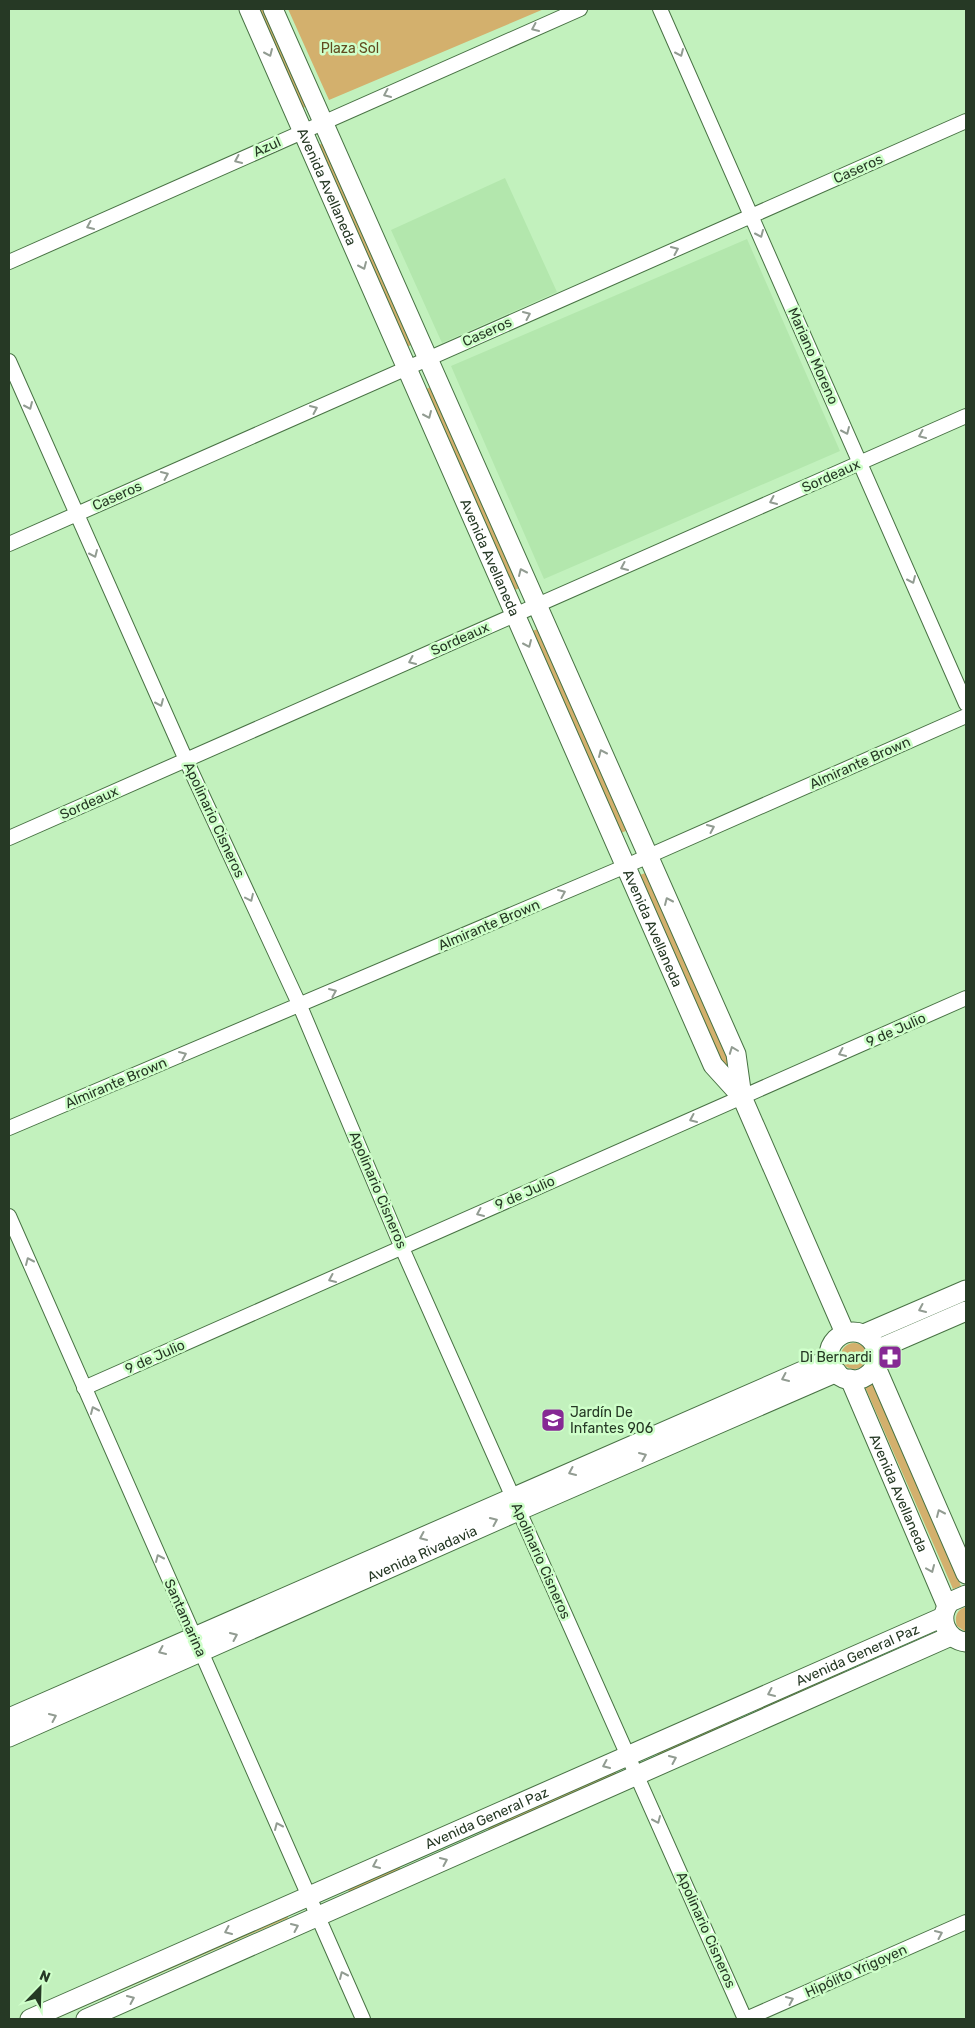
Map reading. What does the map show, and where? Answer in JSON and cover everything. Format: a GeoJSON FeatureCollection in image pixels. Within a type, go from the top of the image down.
{"type":"FeatureCollection","features":[{"type":"Feature","properties":{"kind":"main road","name":"Avenida Avellaneda"},"geometry":{"type":"LineString","coordinates":[[249,9],[713,1065],[742,1098]]}},
{"type":"Feature","properties":{"kind":"main road","name":"Avenida Avellaneda"},"geometry":{"type":"LineString","coordinates":[[273,9],[736,1054],[742,1098],[845,1333]]}},
{"type":"Feature","properties":{"kind":"main road"},"geometry":{"type":"LineString","coordinates":[[864,1334],[966,1290]]}},
{"type":"Feature","properties":{"kind":"main road"},"geometry":{"type":"LineString","coordinates":[[966,1311],[876,1358],[862,1378],[839,1370],[833,1343],[845,1333],[855,1332],[864,1334],[872,1341],[876,1358],[966,1574]]}},
{"type":"Feature","properties":{"kind":"main road","name":"Avenida Avellaneda"},"geometry":{"type":"LineString","coordinates":[[839,1370],[945,1612],[944,1624],[962,1642]]}},
{"type":"Feature","properties":{"kind":"main road","name":"Avenida Rivadavia"},"geometry":{"type":"LineString","coordinates":[[9,1718],[197,1644],[515,1504],[839,1370]]}},
{"type":"Feature","properties":{"kind":"main road","name":"Avenida General Paz"},"geometry":{"type":"LineString","coordinates":[[30,2019],[410,1850],[859,1654],[945,1612],[955,1599],[966,1595]]}},
{"type":"Feature","properties":{"kind":"main road","name":"Avenida General Paz"},"geometry":{"type":"LineString","coordinates":[[86,2019],[866,1673],[962,1642]]}},
{"type":"Feature","properties":{"kind":"main road","name":"Avenida Rivadavia"},"geometry":{"type":"LineString","coordinates":[[9,1737],[197,1644]]}},
{"type":"Feature","properties":{"kind":"main road"},"geometry":{"type":"LineString","coordinates":[[859,1654],[866,1673]]}},
{"type":"Feature","properties":{"kind":"main road"},"geometry":{"type":"LineString","coordinates":[[745,1704],[753,1724]]}},
{"type":"Feature","properties":{"kind":"main road"},"geometry":{"type":"LineString","coordinates":[[473,1823],[482,1844]]}},
{"type":"Feature","properties":{"kind":"main road"},"geometry":{"type":"LineString","coordinates":[[410,1850],[419,1872]]}},
{"type":"Feature","properties":{"kind":"street","name":"Azul"},"geometry":{"type":"LineString","coordinates":[[9,262],[580,9]]}},
{"type":"Feature","properties":{"kind":"street","name":"Mariano Moreno"},"geometry":{"type":"LineString","coordinates":[[660,9],[966,704]]}},
{"type":"Feature","properties":{"kind":"street","name":"Caseros"},"geometry":{"type":"LineString","coordinates":[[9,544],[966,121]]}},
{"type":"Feature","properties":{"kind":"street","name":"Apolinario Cisneros"},"geometry":{"type":"LineString","coordinates":[[9,361],[186,760],[300,1006],[402,1248],[745,2019]]}},
{"type":"Feature","properties":{"kind":"street","name":"Sordeaux"},"geometry":{"type":"LineString","coordinates":[[9,838],[966,416]]}},
{"type":"Feature","properties":{"kind":"street","name":"Almirante Brown"},"geometry":{"type":"LineString","coordinates":[[9,1128],[626,866],[966,716]]}},
{"type":"Feature","properties":{"kind":"street","name":"9 de Julio"},"geometry":{"type":"LineString","coordinates":[[84,1388],[966,998]]}},
{"type":"Feature","properties":{"kind":"street","name":"Santamarina"},"geometry":{"type":"LineString","coordinates":[[9,1216],[363,2019]]}},
{"type":"Feature","properties":{"kind":"street","name":"Hipólito Yrigoyen"},"geometry":{"type":"LineString","coordinates":[[745,2019],[966,1922]]}},
{"type":"Feature","properties":{"kind":"shaded area"},"geometry":{"type":"Polygon","coordinates":[[[505,178],[557,292],[442,343],[391,230],[505,178]]]}},
{"type":"Feature","properties":{"kind":"shaded area"},"geometry":{"type":"Polygon","coordinates":[[[747,239],[840,451],[544,579],[451,366],[747,239]]]}},
{"type":"Feature","properties":{"kind":"green space"},"geometry":{"type":"Polygon","coordinates":[[[257,9],[267,9],[309,105],[301,109],[257,9]]]}},
{"type":"Feature","properties":{"kind":"green space","name":"Plaza Sol"},"geometry":{"type":"Polygon","coordinates":[[[288,9],[544,9],[329,100],[288,9]]]}},
{"type":"Feature","properties":{"kind":"green space"},"geometry":{"type":"Polygon","coordinates":[[[327,141],[415,343],[407,347],[319,145],[327,141]]]}},
{"type":"Feature","properties":{"kind":"green space"},"geometry":{"type":"Polygon","coordinates":[[[433,386],[520,588],[512,591],[424,390],[433,386]]]}},
{"type":"Feature","properties":{"kind":"green space"},"geometry":{"type":"Polygon","coordinates":[[[538,629],[626,831],[617,834],[529,632],[538,629]]]}},
{"type":"Feature","properties":{"kind":"green space"},"geometry":{"type":"Polygon","coordinates":[[[648,872],[736,1074],[728,1078],[640,875],[648,872]]]}},
{"type":"Feature","properties":{"kind":"green space"},"geometry":{"type":"Polygon","coordinates":[[[854,1343],[863,1347],[867,1356],[863,1365],[854,1369],[845,1365],[841,1356],[845,1347],[854,1343]]]}},
{"type":"Feature","properties":{"kind":"green space"},"geometry":{"type":"Polygon","coordinates":[[[873,1383],[961,1586],[953,1589],[865,1387],[873,1383]]]}},
{"type":"Feature","properties":{"kind":"green space"},"geometry":{"type":"Polygon","coordinates":[[[966,1607],[966,1632],[957,1626],[956,1620],[958,1612],[966,1607]]]}},
{"type":"Feature","properties":{"kind":"green space"},"geometry":{"type":"Polygon","coordinates":[[[843,1669],[845,1674],[758,1712],[756,1707],[843,1669]]]}},
{"type":"Feature","properties":{"kind":"green space"},"geometry":{"type":"Polygon","coordinates":[[[737,1715],[739,1720],[658,1756],[656,1751],[737,1715]]]}},
{"type":"Feature","properties":{"kind":"green space"},"geometry":{"type":"Polygon","coordinates":[[[615,1771],[617,1775],[489,1831],[487,1826],[615,1771]]]}},
{"type":"Feature","properties":{"kind":"green space"},"geometry":{"type":"Polygon","coordinates":[[[399,1866],[401,1870],[349,1892],[347,1887],[399,1866]]]}},
{"type":"Feature","properties":{"kind":"green space"},"geometry":{"type":"Polygon","coordinates":[[[286,1913],[288,1918],[55,2019],[43,2019],[286,1913]]]}},
{"type":"Feature","properties":{"kind":"place","name":"Di Bernardi"},"geometry":{"type":"Point","coordinates":[890,1357]}},
{"type":"Feature","properties":{"kind":"place","name":"Jardín De Infantes 906"},"geometry":{"type":"Point","coordinates":[553,1420]}}]}
